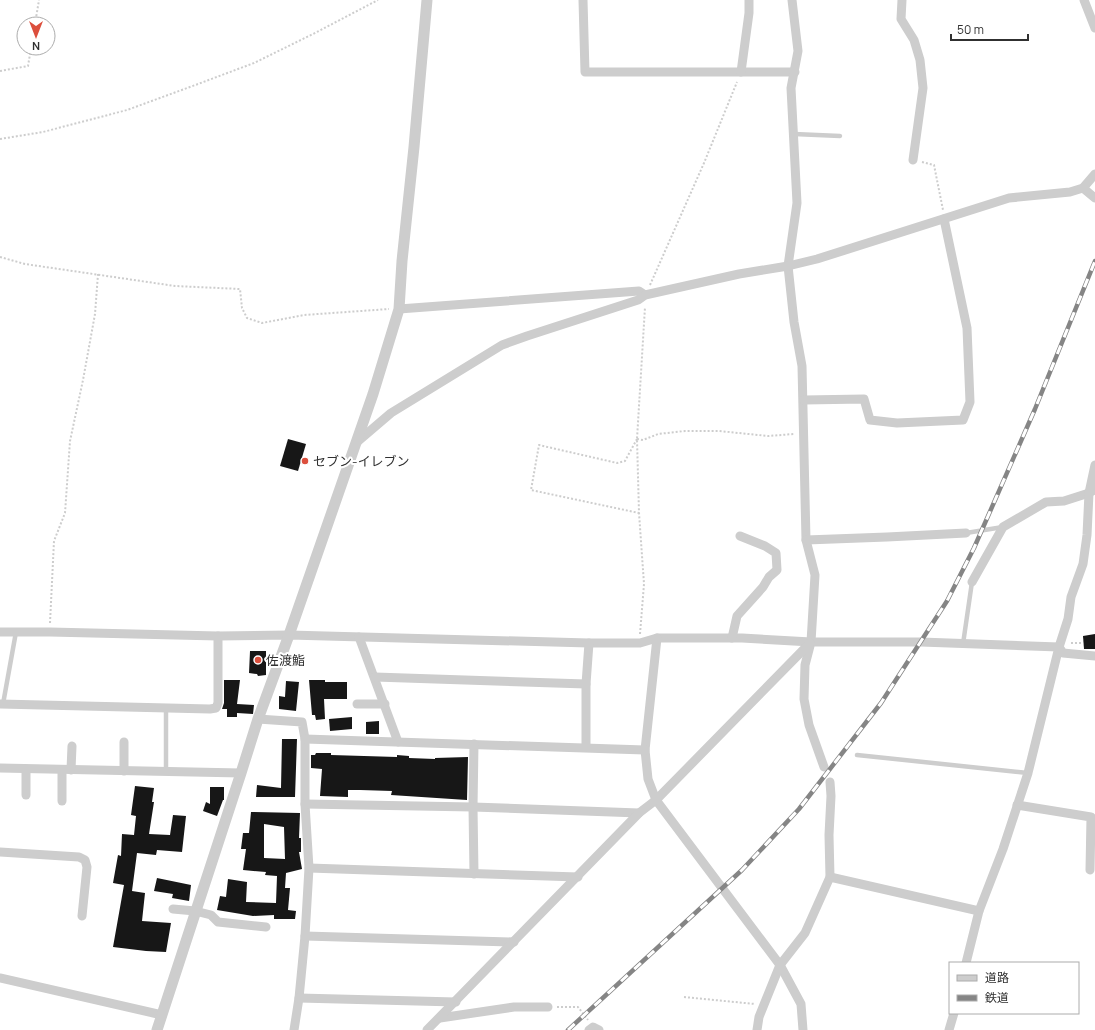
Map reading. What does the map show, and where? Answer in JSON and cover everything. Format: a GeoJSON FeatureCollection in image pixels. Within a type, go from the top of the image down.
{"type":"FeatureCollection","features":[{"type":"Feature","properties":{"kind":"street"},"geometry":{"type":"LineString","coordinates":[[157,1030],[258,718],[290,635],[357,442],[399,309],[402,261],[427,0]]}},
{"type":"Feature","properties":{"kind":"street"},"geometry":{"type":"LineString","coordinates":[[583,0],[585,72],[795,72]]}},
{"type":"Feature","properties":{"kind":"street"},"geometry":{"type":"LineString","coordinates":[[741,72],[749,13],[749,0]]}},
{"type":"Feature","properties":{"kind":"street"},"geometry":{"type":"LineString","coordinates":[[792,0],[798,51],[791,88],[797,203],[788,266],[794,322],[802,366],[804,400],[806,540],[815,575],[811,642],[805,665],[804,699],[810,725],[824,767]]}},
{"type":"Feature","properties":{"kind":"street"},"geometry":{"type":"LineString","coordinates":[[902,0],[901,19],[914,40],[920,60],[923,88],[913,160]]}},
{"type":"Feature","properties":{"kind":"street"},"geometry":{"type":"LineString","coordinates":[[1095,1],[1085,1],[1095,28]]}},
{"type":"Feature","properties":{"kind":"street"},"geometry":{"type":"LineString","coordinates":[[357,442],[391,413],[502,345],[638,300],[645,295],[739,274],[788,266],[818,259],[1009,198],[1070,192],[1083,188],[1095,174]]}},
{"type":"Feature","properties":{"kind":"street"},"geometry":{"type":"LineString","coordinates":[[1083,188],[1095,198]]}},
{"type":"Feature","properties":{"kind":"street"},"geometry":{"type":"LineString","coordinates":[[804,400],[864,399],[870,420],[897,423],[963,420],[970,402],[967,328],[944,219]]}},
{"type":"Feature","properties":{"kind":"street"},"geometry":{"type":"LineString","coordinates":[[399,309],[639,291],[645,295]]}},
{"type":"Feature","properties":{"kind":"street"},"geometry":{"type":"LineString","coordinates":[[966,962],[980,911],[1028,773],[1059,647],[1068,618],[1071,597],[1083,564],[1095,465]]}},
{"type":"Feature","properties":{"kind":"street"},"geometry":{"type":"LineString","coordinates":[[972,582],[1003,527],[1046,502],[1064,501],[1092,492]]}},
{"type":"Feature","properties":{"kind":"street"},"geometry":{"type":"LineString","coordinates":[[806,540],[887,538],[966,533]]}},
{"type":"Feature","properties":{"kind":"street"},"geometry":{"type":"LineString","coordinates":[[732,638],[737,616],[763,587],[769,577],[777,570],[776,553],[765,546],[740,536]]}},
{"type":"Feature","properties":{"kind":"street"},"geometry":{"type":"LineString","coordinates":[[0,632],[218,636],[290,635],[589,643],[640,643],[657,638],[732,638],[811,642],[1059,647]]}},
{"type":"Feature","properties":{"kind":"street"},"geometry":{"type":"LineString","coordinates":[[2,704],[216,708],[218,703],[218,636]]}},
{"type":"Feature","properties":{"kind":"street"},"geometry":{"type":"LineString","coordinates":[[359,637],[398,742]]}},
{"type":"Feature","properties":{"kind":"street"},"geometry":{"type":"LineString","coordinates":[[657,638],[645,750],[648,779],[656,800],[780,966],[801,1004],[803,1030]]}},
{"type":"Feature","properties":{"kind":"street"},"geometry":{"type":"LineString","coordinates":[[427,1030],[639,813],[656,800],[811,642]]}},
{"type":"Feature","properties":{"kind":"street"},"geometry":{"type":"LineString","coordinates":[[586,747],[586,684],[589,643]]}},
{"type":"Feature","properties":{"kind":"street"},"geometry":{"type":"LineString","coordinates":[[1059,647],[1063,653],[1095,656]]}},
{"type":"Feature","properties":{"kind":"street"},"geometry":{"type":"LineString","coordinates":[[375,678],[586,684]]}},
{"type":"Feature","properties":{"kind":"street"},"geometry":{"type":"LineString","coordinates":[[357,704],[385,704]]}},
{"type":"Feature","properties":{"kind":"street"},"geometry":{"type":"LineString","coordinates":[[258,718],[302,722],[305,739],[305,804],[309,868],[305,936],[299,998],[294,1030]]}},
{"type":"Feature","properties":{"kind":"street"},"geometry":{"type":"LineString","coordinates":[[305,739],[645,750]]}},
{"type":"Feature","properties":{"kind":"street"},"geometry":{"type":"LineString","coordinates":[[124,742],[124,771]]}},
{"type":"Feature","properties":{"kind":"street"},"geometry":{"type":"LineString","coordinates":[[474,744],[474,874]]}},
{"type":"Feature","properties":{"kind":"street"},"geometry":{"type":"LineString","coordinates":[[62,801],[72,746]]}},
{"type":"Feature","properties":{"kind":"street"},"geometry":{"type":"LineString","coordinates":[[0,768],[241,774]]}},
{"type":"Feature","properties":{"kind":"street"},"geometry":{"type":"LineString","coordinates":[[26,769],[26,795]]}},
{"type":"Feature","properties":{"kind":"street"},"geometry":{"type":"LineString","coordinates":[[757,1030],[759,1017],[780,966],[805,933],[830,877],[830,782]]}},
{"type":"Feature","properties":{"kind":"street"},"geometry":{"type":"LineString","coordinates":[[305,804],[639,813]]}},
{"type":"Feature","properties":{"kind":"street"},"geometry":{"type":"LineString","coordinates":[[1018,805],[1091,817],[1090,870]]}},
{"type":"Feature","properties":{"kind":"street"},"geometry":{"type":"LineString","coordinates":[[0,852],[79,858],[85,860],[87,867],[82,916]]}},
{"type":"Feature","properties":{"kind":"street"},"geometry":{"type":"LineString","coordinates":[[309,868],[578,877]]}},
{"type":"Feature","properties":{"kind":"street"},"geometry":{"type":"LineString","coordinates":[[830,877],[980,911]]}},
{"type":"Feature","properties":{"kind":"street"},"geometry":{"type":"LineString","coordinates":[[174,909],[195,911],[211,915],[218,922],[266,927]]}},
{"type":"Feature","properties":{"kind":"street"},"geometry":{"type":"LineString","coordinates":[[305,936],[514,942]]}},
{"type":"Feature","properties":{"kind":"street"},"geometry":{"type":"LineString","coordinates":[[0,978],[162,1015]]}},
{"type":"Feature","properties":{"kind":"street"},"geometry":{"type":"LineString","coordinates":[[299,998],[456,1002]]}},
{"type":"Feature","properties":{"kind":"street"},"geometry":{"type":"LineString","coordinates":[[440,1018],[514,1007],[548,1007]]}},
{"type":"Feature","properties":{"kind":"street"},"geometry":{"type":"LineString","coordinates":[[949,1030],[954,1014]]}},
{"type":"Feature","properties":{"kind":"lane"},"geometry":{"type":"LineString","coordinates":[[794,134],[840,136]]}},
{"type":"Feature","properties":{"kind":"lane"},"geometry":{"type":"LineString","coordinates":[[966,533],[1003,527]]}},
{"type":"Feature","properties":{"kind":"lane"},"geometry":{"type":"LineString","coordinates":[[963,644],[972,582]]}},
{"type":"Feature","properties":{"kind":"lane"},"geometry":{"type":"LineString","coordinates":[[2,704],[16,632]]}},
{"type":"Feature","properties":{"kind":"lane"},"geometry":{"type":"LineString","coordinates":[[166,707],[166,772]]}},
{"type":"Feature","properties":{"kind":"lane"},"geometry":{"type":"LineString","coordinates":[[857,755],[1028,773]]}},
{"type":"Feature","properties":{"kind":"path"},"geometry":{"type":"LineString","coordinates":[[37,16],[39,0]]}},
{"type":"Feature","properties":{"kind":"path"},"geometry":{"type":"LineString","coordinates":[[0,139],[43,132],[127,110],[254,63],[378,0]]}},
{"type":"Feature","properties":{"kind":"path"},"geometry":{"type":"LineString","coordinates":[[0,71],[28,66],[30,56]]}},
{"type":"Feature","properties":{"kind":"path"},"geometry":{"type":"LineString","coordinates":[[640,643],[644,584],[639,513],[637,438],[645,295],[704,162],[741,72]]}},
{"type":"Feature","properties":{"kind":"path"},"geometry":{"type":"LineString","coordinates":[[913,160],[934,165],[944,219]]}},
{"type":"Feature","properties":{"kind":"path"},"geometry":{"type":"LineString","coordinates":[[0,257],[25,264],[175,286],[240,289],[242,308],[247,318],[262,323],[304,315],[376,309],[399,309]]}},
{"type":"Feature","properties":{"kind":"path"},"geometry":{"type":"LineString","coordinates":[[50,632],[54,541],[65,513],[70,441],[95,314],[98,274]]}},
{"type":"Feature","properties":{"kind":"path"},"geometry":{"type":"LineString","coordinates":[[637,438],[643,440],[658,434],[685,432],[719,432],[768,436],[804,433]]}},
{"type":"Feature","properties":{"kind":"path"},"geometry":{"type":"LineString","coordinates":[[637,438],[625,460],[617,463],[539,445],[531,490],[639,513]]}},
{"type":"Feature","properties":{"kind":"path"},"geometry":{"type":"LineString","coordinates":[[684,997],[764,1005]]}},
{"type":"Feature","properties":{"kind":"path"},"geometry":{"type":"LineString","coordinates":[[548,1007],[578,1007],[594,1029]]}},
{"type":"Feature","properties":{"kind":"building"},"geometry":{"type":"Polygon","coordinates":[[[288,439],[306,444],[298,471],[280,466],[288,439]]]}},
{"type":"Feature","properties":{"kind":"building"},"geometry":{"type":"Polygon","coordinates":[[[1095,634],[1095,649],[1084,649],[1083,636],[1095,634]]]}},
{"type":"Feature","properties":{"kind":"building"},"geometry":{"type":"Polygon","coordinates":[[[250,651],[266,651],[266,675],[258,676],[257,674],[249,673],[250,651]]]}},
{"type":"Feature","properties":{"kind":"building"},"geometry":{"type":"Polygon","coordinates":[[[224,680],[240,680],[237,704],[254,705],[253,714],[237,713],[237,717],[227,717],[227,709],[222,709],[224,703],[224,680]]]}},
{"type":"Feature","properties":{"kind":"building"},"geometry":{"type":"Polygon","coordinates":[[[309,680],[347,682],[347,699],[324,699],[325,719],[316,720],[315,715],[312,715],[309,680]]]}},
{"type":"Feature","properties":{"kind":"building"},"geometry":{"type":"Polygon","coordinates":[[[286,681],[299,682],[296,711],[279,709],[279,696],[285,697],[286,681]]]}},
{"type":"Feature","properties":{"kind":"building"},"geometry":{"type":"Polygon","coordinates":[[[352,717],[352,729],[330,731],[329,719],[352,717]]]}},
{"type":"Feature","properties":{"kind":"building"},"geometry":{"type":"Polygon","coordinates":[[[379,721],[379,734],[366,734],[366,722],[379,721]]]}},
{"type":"Feature","properties":{"kind":"building"},"geometry":{"type":"Polygon","coordinates":[[[282,739],[297,739],[295,797],[256,797],[257,785],[281,788],[282,739]]]}},
{"type":"Feature","properties":{"kind":"building"},"geometry":{"type":"Polygon","coordinates":[[[316,753],[331,753],[331,755],[397,757],[397,755],[409,756],[409,758],[435,759],[468,757],[467,800],[391,795],[392,791],[360,790],[348,790],[348,797],[320,796],[322,769],[311,768],[311,755],[315,755],[316,753]]]}},
{"type":"Feature","properties":{"kind":"building"},"geometry":{"type":"Polygon","coordinates":[[[135,786],[154,788],[152,802],[154,802],[149,834],[170,835],[173,815],[186,816],[182,852],[157,850],[156,855],[137,853],[132,891],[145,893],[142,921],[171,923],[166,952],[113,947],[124,885],[113,883],[118,855],[121,856],[122,834],[134,835],[136,816],[131,815],[135,786]]]}},
{"type":"Feature","properties":{"kind":"building"},"geometry":{"type":"Polygon","coordinates":[[[210,787],[224,787],[224,800],[217,816],[203,811],[206,802],[210,804],[210,787]]]}},
{"type":"Feature","properties":{"kind":"building"},"geometry":{"type":"Polygon","coordinates":[[[251,812],[300,813],[299,838],[301,838],[301,852],[299,852],[302,869],[286,873],[285,888],[290,888],[288,910],[296,911],[295,919],[274,919],[274,915],[253,916],[217,910],[220,896],[226,897],[228,879],[247,882],[246,902],[276,903],[277,876],[265,875],[266,872],[243,870],[246,849],[241,849],[243,833],[249,833],[251,812]],[[264,824],[264,858],[285,859],[284,827],[264,824]]]}},
{"type":"Feature","properties":{"kind":"building"},"geometry":{"type":"Polygon","coordinates":[[[157,878],[191,885],[189,901],[172,898],[173,894],[154,891],[157,878]]]}},
{"type":"Feature","properties":{"kind":"railway"},"geometry":{"type":"LineString","coordinates":[[568,1030],[742,870],[799,809],[881,703],[947,601],[974,548],[1035,409],[1095,261]]}},
{"type":"Feature","properties":{"kind":"place","name":"セブン-イレブン"},"geometry":{"type":"Point","coordinates":[305,461]}},
{"type":"Feature","properties":{"kind":"place","name":"佐渡鮨"},"geometry":{"type":"Point","coordinates":[258,660]}}]}
